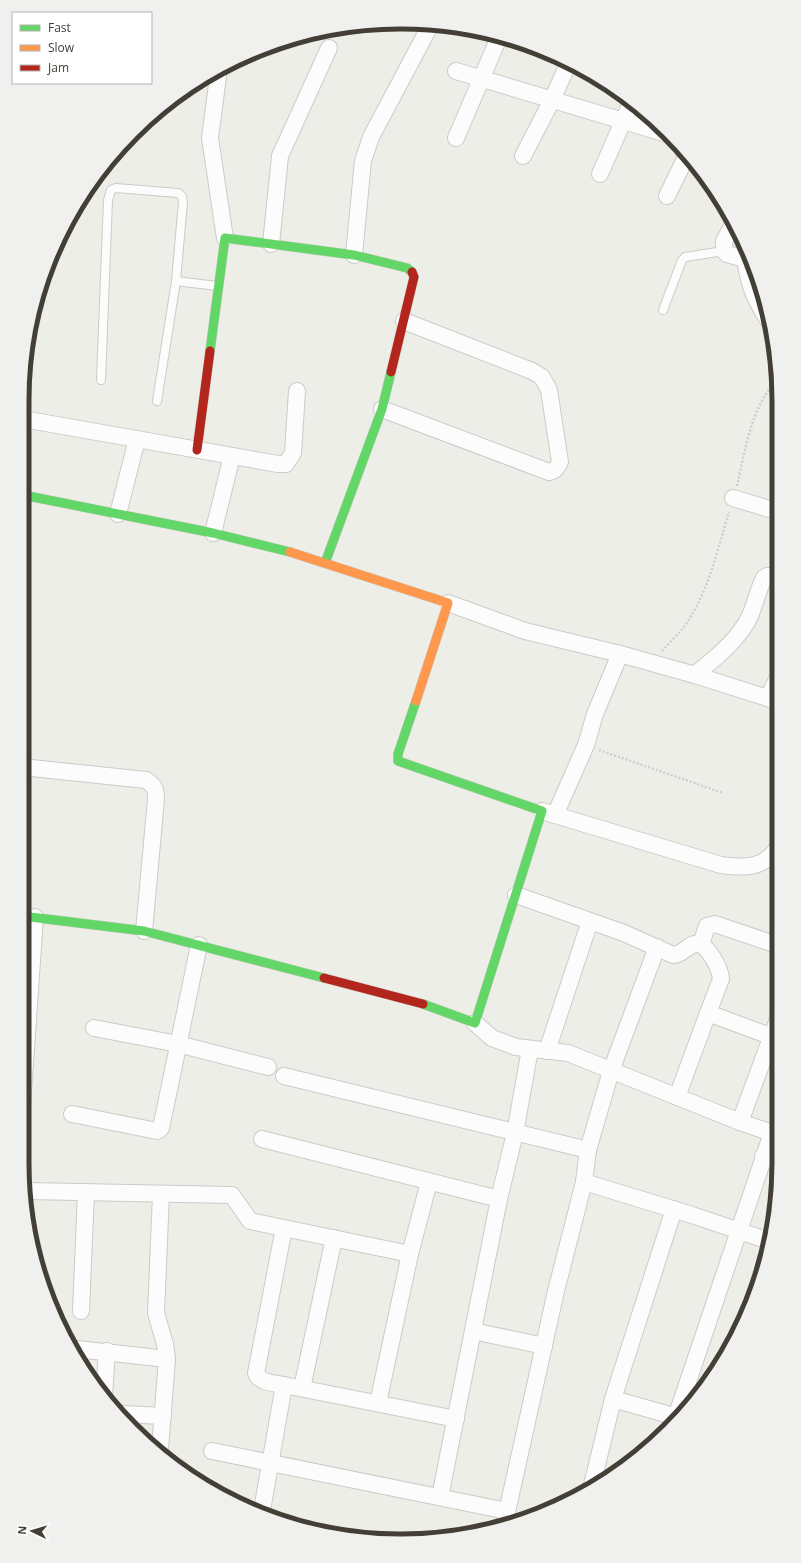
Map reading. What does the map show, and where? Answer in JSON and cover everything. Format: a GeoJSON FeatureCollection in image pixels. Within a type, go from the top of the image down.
{"type":"FeatureCollection","features":[{"type":"Feature","properties":{"kind":"street"},"geometry":{"type":"LineString","coordinates":[[354,255],[363,161],[371,137],[428,30]]}},
{"type":"Feature","properties":{"kind":"street"},"geometry":{"type":"LineString","coordinates":[[456,138],[497,42]]}},
{"type":"Feature","properties":{"kind":"street"},"geometry":{"type":"LineString","coordinates":[[271,244],[280,156],[329,48]]}},
{"type":"Feature","properties":{"kind":"street"},"geometry":{"type":"LineString","coordinates":[[523,156],[552,100],[566,68]]}},
{"type":"Feature","properties":{"kind":"street"},"geometry":{"type":"LineString","coordinates":[[456,71],[655,130]]}},
{"type":"Feature","properties":{"kind":"street"},"geometry":{"type":"LineString","coordinates":[[197,450],[225,238],[210,138],[218,77]]}},
{"type":"Feature","properties":{"kind":"street"},"geometry":{"type":"LineString","coordinates":[[600,174],[629,108]]}},
{"type":"Feature","properties":{"kind":"street"},"geometry":{"type":"LineString","coordinates":[[667,196],[684,161]]}},
{"type":"Feature","properties":{"kind":"street"},"geometry":{"type":"LineString","coordinates":[[730,229],[724,241],[724,251],[744,259]]}},
{"type":"Feature","properties":{"kind":"street"},"geometry":{"type":"LineString","coordinates":[[225,238],[354,255],[407,268],[412,272],[414,277],[382,409],[325,562]]}},
{"type":"Feature","properties":{"kind":"street"},"geometry":{"type":"LineString","coordinates":[[748,270],[748,278],[754,298],[760,307]]}},
{"type":"Feature","properties":{"kind":"street"},"geometry":{"type":"LineString","coordinates":[[382,409],[549,472],[558,467],[560,462],[549,390],[542,377],[532,371],[404,321]]}},
{"type":"Feature","properties":{"kind":"street"},"geometry":{"type":"LineString","coordinates":[[29,420],[278,464],[286,464],[290,460],[293,453],[297,391]]}},
{"type":"Feature","properties":{"kind":"street"},"geometry":{"type":"LineString","coordinates":[[118,514],[137,439]]}},
{"type":"Feature","properties":{"kind":"street"},"geometry":{"type":"LineString","coordinates":[[214,534],[232,456]]}},
{"type":"Feature","properties":{"kind":"street"},"geometry":{"type":"LineString","coordinates":[[29,496],[214,534],[310,557],[448,603],[525,632],[620,654],[695,674],[772,700]]}},
{"type":"Feature","properties":{"kind":"street"},"geometry":{"type":"LineString","coordinates":[[733,498],[772,510]]}},
{"type":"Feature","properties":{"kind":"street"},"geometry":{"type":"LineString","coordinates":[[695,674],[723,652],[739,633],[750,617],[764,578],[767,576],[772,577]]}},
{"type":"Feature","properties":{"kind":"street"},"geometry":{"type":"LineString","coordinates":[[448,603],[398,754],[398,761],[549,813],[722,865],[743,868],[759,865],[772,856]]}},
{"type":"Feature","properties":{"kind":"street"},"geometry":{"type":"LineString","coordinates":[[474,1023],[516,895],[549,813],[586,745],[595,714],[620,654]]}},
{"type":"Feature","properties":{"kind":"street"},"geometry":{"type":"LineString","coordinates":[[29,769],[146,780],[154,785],[156,790],[156,799],[144,931]]}},
{"type":"Feature","properties":{"kind":"street"},"geometry":{"type":"LineString","coordinates":[[516,895],[624,932],[676,955],[694,944],[701,944],[709,952],[720,973],[720,979],[677,1097]]}},
{"type":"Feature","properties":{"kind":"street"},"geometry":{"type":"LineString","coordinates":[[29,916],[144,931],[424,1004],[474,1023],[492,1038],[516,1048],[568,1053],[740,1122],[772,1133]]}},
{"type":"Feature","properties":{"kind":"street"},"geometry":{"type":"LineString","coordinates":[[547,1051],[590,921]]}},
{"type":"Feature","properties":{"kind":"street"},"geometry":{"type":"LineString","coordinates":[[701,944],[707,926],[715,924],[772,942]]}},
{"type":"Feature","properties":{"kind":"street"},"geometry":{"type":"LineString","coordinates":[[72,1114],[160,1130],[199,945]]}},
{"type":"Feature","properties":{"kind":"street"},"geometry":{"type":"LineString","coordinates":[[212,1451],[440,1497],[506,1516],[556,1291],[584,1182],[588,1150],[611,1071],[657,947]]}},
{"type":"Feature","properties":{"kind":"street"},"geometry":{"type":"LineString","coordinates":[[708,1013],[772,1037]]}},
{"type":"Feature","properties":{"kind":"street"},"geometry":{"type":"LineString","coordinates":[[94,1028],[178,1044],[268,1067]]}},
{"type":"Feature","properties":{"kind":"street"},"geometry":{"type":"LineString","coordinates":[[740,1122],[772,1045]]}},
{"type":"Feature","properties":{"kind":"street"},"geometry":{"type":"LineString","coordinates":[[440,1497],[498,1199],[515,1133],[530,1049]]}},
{"type":"Feature","properties":{"kind":"street"},"geometry":{"type":"LineString","coordinates":[[284,1076],[588,1150]]}},
{"type":"Feature","properties":{"kind":"street"},"geometry":{"type":"LineString","coordinates":[[262,1139],[498,1199]]}},
{"type":"Feature","properties":{"kind":"street"},"geometry":{"type":"LineString","coordinates":[[680,1408],[739,1230],[771,1158]]}},
{"type":"Feature","properties":{"kind":"street"},"geometry":{"type":"LineString","coordinates":[[378,1403],[410,1254],[429,1182]]}},
{"type":"Feature","properties":{"kind":"street"},"geometry":{"type":"LineString","coordinates":[[584,1182],[674,1209],[764,1239]]}},
{"type":"Feature","properties":{"kind":"street"},"geometry":{"type":"LineString","coordinates":[[30,1191],[232,1196],[250,1221],[410,1254]]}},
{"type":"Feature","properties":{"kind":"street"},"geometry":{"type":"LineString","coordinates":[[81,1310],[86,1192]]}},
{"type":"Feature","properties":{"kind":"street"},"geometry":{"type":"LineString","coordinates":[[160,1446],[167,1359],[165,1344],[156,1313],[161,1194]]}},
{"type":"Feature","properties":{"kind":"street"},"geometry":{"type":"LineString","coordinates":[[596,1478],[612,1399],[674,1209]]}},
{"type":"Feature","properties":{"kind":"street"},"geometry":{"type":"LineString","coordinates":[[284,1228],[256,1373],[257,1377],[261,1380],[284,1385],[456,1419]]}},
{"type":"Feature","properties":{"kind":"street"},"geometry":{"type":"LineString","coordinates":[[302,1388],[334,1238]]}},
{"type":"Feature","properties":{"kind":"street"},"geometry":{"type":"LineString","coordinates":[[473,1331],[544,1346]]}},
{"type":"Feature","properties":{"kind":"street"},"geometry":{"type":"LineString","coordinates":[[80,1349],[107,1351],[167,1359]]}},
{"type":"Feature","properties":{"kind":"street"},"geometry":{"type":"LineString","coordinates":[[105,1387],[107,1351]]}},
{"type":"Feature","properties":{"kind":"street"},"geometry":{"type":"LineString","coordinates":[[262,1508],[284,1385]]}},
{"type":"Feature","properties":{"kind":"street"},"geometry":{"type":"LineString","coordinates":[[612,1399],[671,1417]]}},
{"type":"Feature","properties":{"kind":"street"},"geometry":{"type":"LineString","coordinates":[[128,1414],[163,1416]]}},
{"type":"Feature","properties":{"kind":"lane"},"geometry":{"type":"LineString","coordinates":[[101,380],[108,200],[111,190],[116,188],[178,193],[182,196],[183,202],[176,281],[157,401]]}},
{"type":"Feature","properties":{"kind":"lane"},"geometry":{"type":"LineString","coordinates":[[663,310],[682,260],[685,257],[724,251]]}},
{"type":"Feature","properties":{"kind":"lane"},"geometry":{"type":"LineString","coordinates":[[176,281],[218,286]]}},
{"type":"Feature","properties":{"kind":"path"},"geometry":{"type":"LineString","coordinates":[[651,663],[683,629],[697,606],[706,585],[733,498],[750,431],[763,402],[772,388]]}},
{"type":"Feature","properties":{"kind":"path"},"geometry":{"type":"LineString","coordinates":[[586,745],[723,793]]}},
{"type":"Feature","properties":{"kind":"traffic: fast"},"geometry":{"type":"LineString","coordinates":[[210,351],[225,238],[354,255],[407,268],[412,272]]}},
{"type":"Feature","properties":{"kind":"traffic: fast"},"geometry":{"type":"LineString","coordinates":[[325,563],[382,409],[391,372]]}},
{"type":"Feature","properties":{"kind":"traffic: fast"},"geometry":{"type":"LineString","coordinates":[[29,496],[213,533],[290,552]]}},
{"type":"Feature","properties":{"kind":"traffic: fast"},"geometry":{"type":"LineString","coordinates":[[416,701],[398,754],[398,761],[542,811],[475,1023],[423,1004]]}},
{"type":"Feature","properties":{"kind":"traffic: fast"},"geometry":{"type":"LineString","coordinates":[[29,917],[144,931],[324,978]]}},
{"type":"Feature","properties":{"kind":"traffic: slow"},"geometry":{"type":"LineString","coordinates":[[290,552],[448,603],[416,701]]}},
{"type":"Feature","properties":{"kind":"traffic: jam"},"geometry":{"type":"LineString","coordinates":[[391,372],[414,277],[412,272]]}},
{"type":"Feature","properties":{"kind":"traffic: jam"},"geometry":{"type":"LineString","coordinates":[[197,450],[210,351]]}},
{"type":"Feature","properties":{"kind":"traffic: jam"},"geometry":{"type":"LineString","coordinates":[[324,978],[423,1004]]}}]}
